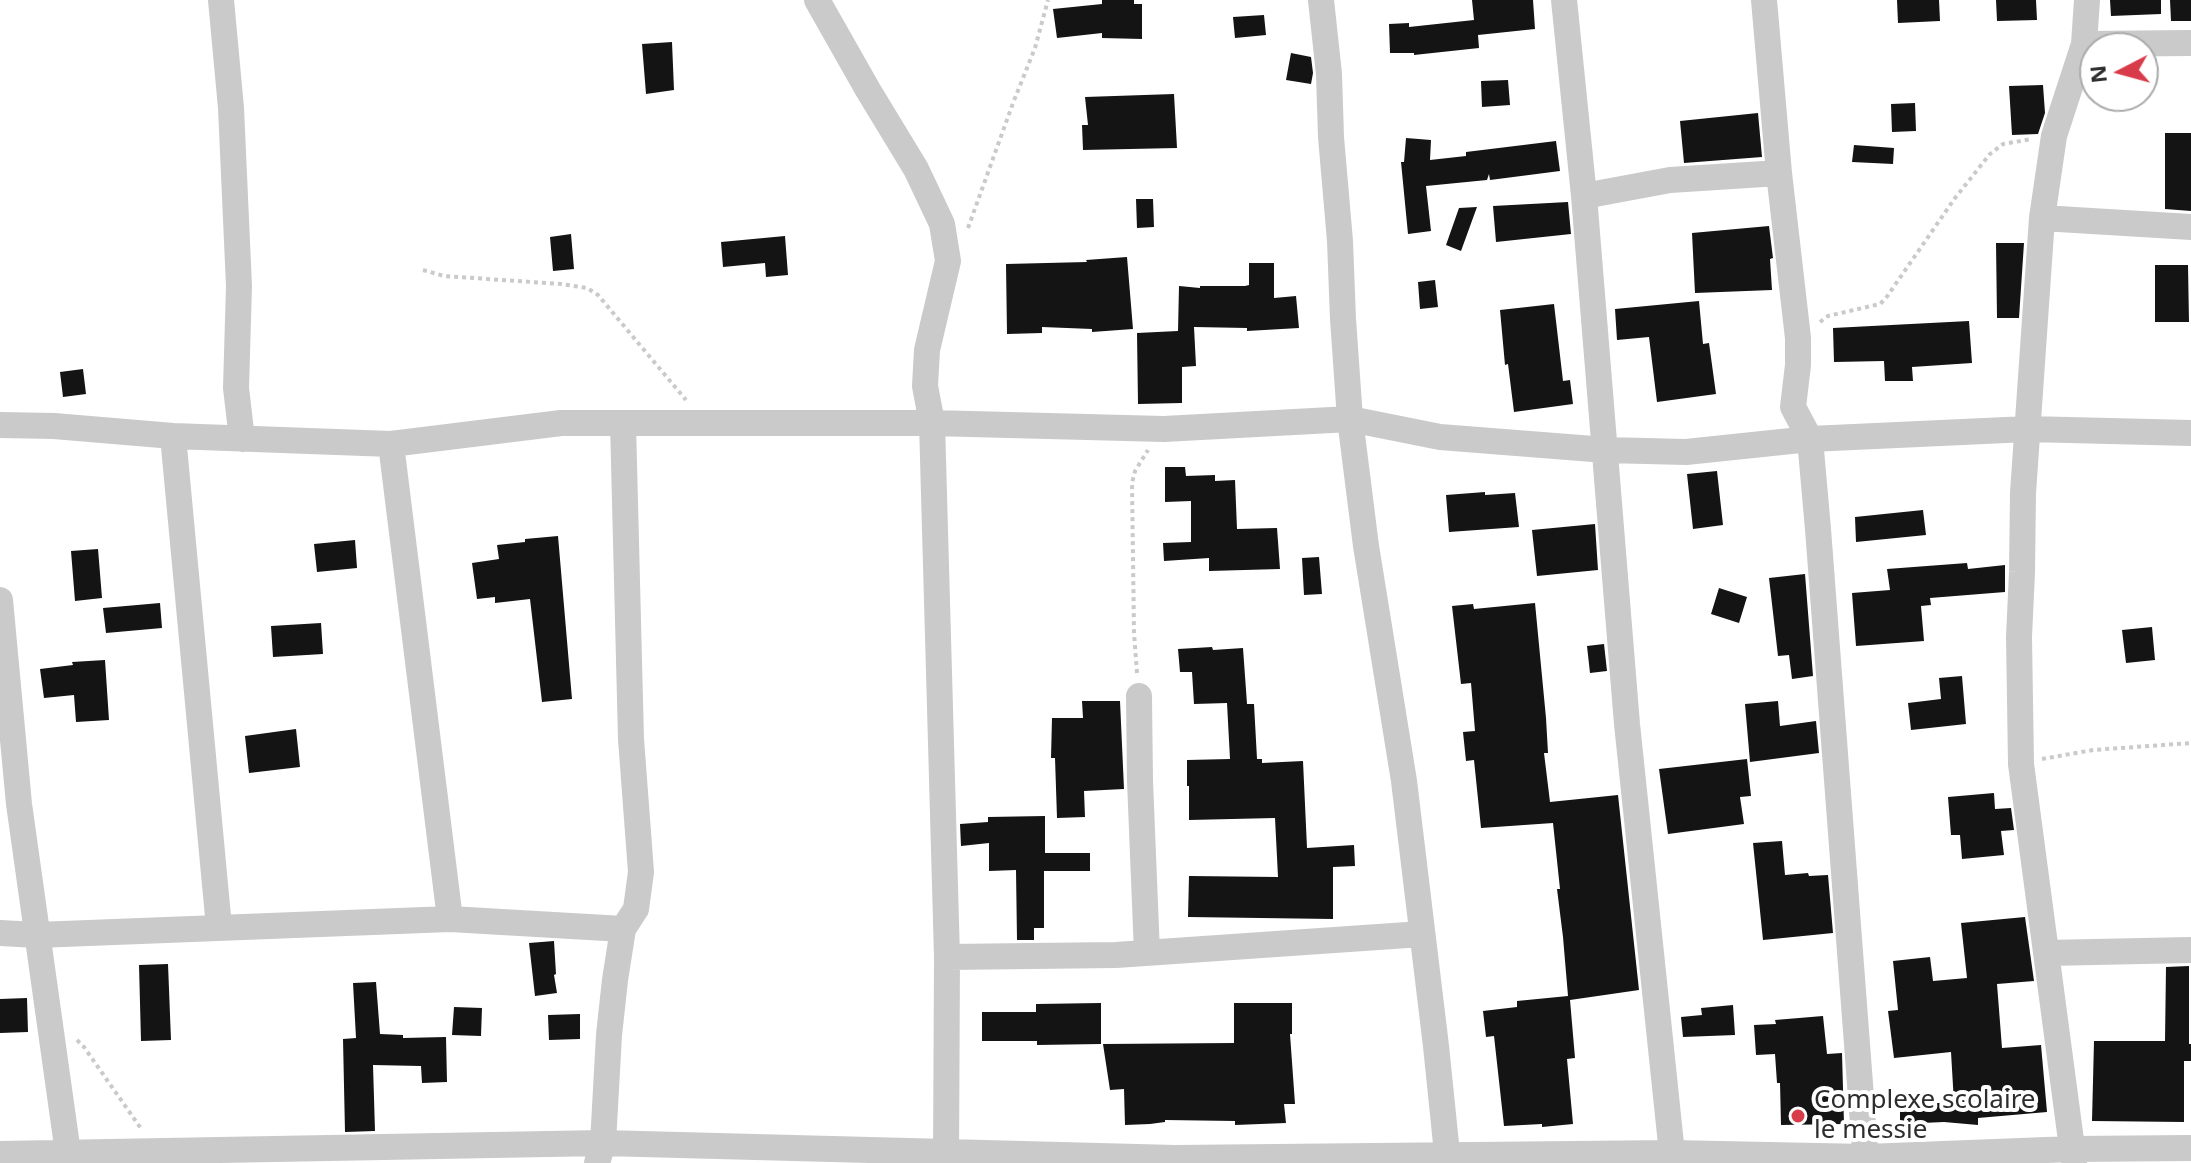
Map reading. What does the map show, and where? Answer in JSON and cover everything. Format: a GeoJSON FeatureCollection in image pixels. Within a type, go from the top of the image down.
{"type":"FeatureCollection","features":[{"type":"Feature","properties":{"kind":"street"},"geometry":{"type":"LineString","coordinates":[[221,0],[231,108],[239,286],[236,388],[242,439]]}},
{"type":"Feature","properties":{"kind":"street"},"geometry":{"type":"LineString","coordinates":[[817,0],[916,169],[942,224],[948,261],[927,350],[925,386],[932,423],[947,957],[946,1157]]}},
{"type":"Feature","properties":{"kind":"street"},"geometry":{"type":"LineString","coordinates":[[1321,0],[1329,74],[1350,419],[1366,546],[1404,781],[1448,1160]]}},
{"type":"Feature","properties":{"kind":"street"},"geometry":{"type":"LineString","coordinates":[[1564,0],[1584,196],[1627,724],[1672,1158]]}},
{"type":"Feature","properties":{"kind":"street"},"geometry":{"type":"LineString","coordinates":[[1764,0],[1798,338],[1793,407],[1810,439],[1866,1160]]}},
{"type":"Feature","properties":{"kind":"street"},"geometry":{"type":"LineString","coordinates":[[2085,32],[2087,0]]}},
{"type":"Feature","properties":{"kind":"street"},"geometry":{"type":"LineString","coordinates":[[2159,43],[2191,43]]}},
{"type":"Feature","properties":{"kind":"street"},"geometry":{"type":"LineString","coordinates":[[2073,1156],[2031,858],[2021,764],[2019,637],[2023,493],[2042,218],[2054,136],[2079,59]]}},
{"type":"Feature","properties":{"kind":"street"},"geometry":{"type":"LineString","coordinates":[[1584,196],[1670,180],[1779,173]]}},
{"type":"Feature","properties":{"kind":"street"},"geometry":{"type":"LineString","coordinates":[[2042,218],[2191,227]]}},
{"type":"Feature","properties":{"kind":"street"},"geometry":{"type":"LineString","coordinates":[[0,425],[54,426],[173,436],[391,444],[561,423],[932,423],[1164,429],[1350,419],[1440,437],[1606,450],[1686,452],[1810,439],[2028,429],[2191,433]]}},
{"type":"Feature","properties":{"kind":"street"},"geometry":{"type":"LineString","coordinates":[[600,1153],[615,980],[623,929],[636,909],[641,872],[631,739],[623,423]]}},
{"type":"Feature","properties":{"kind":"street"},"geometry":{"type":"LineString","coordinates":[[173,436],[219,927]]}},
{"type":"Feature","properties":{"kind":"street"},"geometry":{"type":"LineString","coordinates":[[391,444],[450,919]]}},
{"type":"Feature","properties":{"kind":"street"},"geometry":{"type":"LineString","coordinates":[[0,600],[19,804],[68,1153]]}},
{"type":"Feature","properties":{"kind":"street"},"geometry":{"type":"LineString","coordinates":[[1139,696],[1147,953]]}},
{"type":"Feature","properties":{"kind":"street"},"geometry":{"type":"LineString","coordinates":[[0,933],[37,935],[450,919],[623,929]]}},
{"type":"Feature","properties":{"kind":"street"},"geometry":{"type":"LineString","coordinates":[[947,957],[1116,955],[1422,934]]}},
{"type":"Feature","properties":{"kind":"street"},"geometry":{"type":"LineString","coordinates":[[2046,953],[2191,950]]}},
{"type":"Feature","properties":{"kind":"street"},"geometry":{"type":"LineString","coordinates":[[0,1154],[157,1151],[1866,1160],[2073,1156],[2191,1148]]}},
{"type":"Feature","properties":{"kind":"path"},"geometry":{"type":"LineString","coordinates":[[948,261],[964,238],[975,210],[1035,48],[1048,0]]}},
{"type":"Feature","properties":{"kind":"path"},"geometry":{"type":"LineString","coordinates":[[1798,338],[1828,316],[1880,304],[1990,154],[2003,144],[2054,136]]}},
{"type":"Feature","properties":{"kind":"path"},"geometry":{"type":"LineString","coordinates":[[423,270],[444,276],[587,288],[598,295],[706,423]]}},
{"type":"Feature","properties":{"kind":"path"},"geometry":{"type":"LineString","coordinates":[[1139,696],[1134,633],[1132,483],[1140,461],[1164,429]]}},
{"type":"Feature","properties":{"kind":"path"},"geometry":{"type":"LineString","coordinates":[[2021,764],[2093,750],[2191,743]]}},
{"type":"Feature","properties":{"kind":"path"},"geometry":{"type":"LineString","coordinates":[[75,1038],[157,1151]]}},
{"type":"Feature","properties":{"kind":"building"},"geometry":{"type":"Polygon","coordinates":[[[1102,0],[1134,0],[1134,4],[1142,4],[1142,39],[1102,38],[1102,33],[1057,38],[1053,9],[1102,4],[1102,0]]]}},
{"type":"Feature","properties":{"kind":"building"},"geometry":{"type":"Polygon","coordinates":[[[1472,0],[1533,0],[1535,29],[1478,35],[1479,48],[1414,55],[1390,53],[1389,24],[1409,23],[1409,27],[1474,20],[1472,0]]]}},
{"type":"Feature","properties":{"kind":"building"},"geometry":{"type":"Polygon","coordinates":[[[1897,0],[1939,0],[1940,21],[1898,23],[1897,0]]]}},
{"type":"Feature","properties":{"kind":"building"},"geometry":{"type":"Polygon","coordinates":[[[1996,0],[2036,0],[2037,20],[1997,21],[1996,0]]]}},
{"type":"Feature","properties":{"kind":"building"},"geometry":{"type":"Polygon","coordinates":[[[2110,0],[2161,0],[2161,14],[2111,16],[2110,0]]]}},
{"type":"Feature","properties":{"kind":"building"},"geometry":{"type":"Polygon","coordinates":[[[2170,0],[2191,0],[2191,21],[2171,21],[2170,0]]]}},
{"type":"Feature","properties":{"kind":"building"},"geometry":{"type":"Polygon","coordinates":[[[1264,15],[1266,35],[1235,38],[1233,17],[1264,15]]]}},
{"type":"Feature","properties":{"kind":"building"},"geometry":{"type":"Polygon","coordinates":[[[672,42],[674,90],[646,94],[642,44],[672,42]]]}},
{"type":"Feature","properties":{"kind":"building"},"geometry":{"type":"Polygon","coordinates":[[[1291,53],[1311,57],[1311,84],[1286,80],[1291,53]]]}},
{"type":"Feature","properties":{"kind":"building"},"geometry":{"type":"Polygon","coordinates":[[[1508,80],[1510,105],[1482,107],[1481,81],[1508,80]]]}},
{"type":"Feature","properties":{"kind":"building"},"geometry":{"type":"Polygon","coordinates":[[[2043,85],[2045,113],[2038,134],[2012,135],[2009,86],[2043,85]]]}},
{"type":"Feature","properties":{"kind":"building"},"geometry":{"type":"Polygon","coordinates":[[[1174,94],[1177,148],[1083,150],[1082,125],[1088,125],[1085,97],[1174,94]]]}},
{"type":"Feature","properties":{"kind":"building"},"geometry":{"type":"Polygon","coordinates":[[[1915,103],[1916,131],[1892,132],[1891,104],[1915,103]]]}},
{"type":"Feature","properties":{"kind":"building"},"geometry":{"type":"Polygon","coordinates":[[[1758,113],[1762,157],[1684,163],[1680,121],[1758,113]]]}},
{"type":"Feature","properties":{"kind":"building"},"geometry":{"type":"Polygon","coordinates":[[[2165,133],[2191,133],[2191,211],[2165,209],[2165,133]]]}},
{"type":"Feature","properties":{"kind":"building"},"geometry":{"type":"Polygon","coordinates":[[[1406,138],[1431,140],[1430,160],[1466,156],[1466,152],[1556,141],[1560,171],[1490,180],[1489,174],[1487,180],[1426,186],[1431,231],[1408,234],[1401,162],[1404,162],[1406,138]]]}},
{"type":"Feature","properties":{"kind":"building"},"geometry":{"type":"Polygon","coordinates":[[[1854,145],[1894,148],[1893,164],[1852,162],[1854,145]]]}},
{"type":"Feature","properties":{"kind":"building"},"geometry":{"type":"Polygon","coordinates":[[[1136,199],[1153,199],[1154,227],[1137,228],[1136,199]]]}},
{"type":"Feature","properties":{"kind":"building"},"geometry":{"type":"Polygon","coordinates":[[[1568,202],[1571,234],[1496,242],[1493,206],[1568,202]]]}},
{"type":"Feature","properties":{"kind":"building"},"geometry":{"type":"Polygon","coordinates":[[[1477,207],[1461,251],[1446,245],[1459,208],[1477,207]]]}},
{"type":"Feature","properties":{"kind":"building"},"geometry":{"type":"Polygon","coordinates":[[[1769,226],[1773,258],[1770,259],[1772,290],[1695,293],[1692,233],[1769,226]]]}},
{"type":"Feature","properties":{"kind":"building"},"geometry":{"type":"Polygon","coordinates":[[[571,234],[574,269],[553,271],[550,237],[571,234]]]}},
{"type":"Feature","properties":{"kind":"building"},"geometry":{"type":"Polygon","coordinates":[[[785,236],[788,275],[766,277],[765,263],[723,267],[721,242],[785,236]]]}},
{"type":"Feature","properties":{"kind":"building"},"geometry":{"type":"Polygon","coordinates":[[[1996,243],[2024,243],[2019,318],[1997,318],[1996,243]]]}},
{"type":"Feature","properties":{"kind":"building"},"geometry":{"type":"Polygon","coordinates":[[[1127,257],[1133,329],[1092,332],[1092,329],[1042,327],[1042,333],[1007,334],[1006,264],[1087,262],[1127,257]]]}},
{"type":"Feature","properties":{"kind":"building"},"geometry":{"type":"Polygon","coordinates":[[[1249,263],[1274,263],[1274,298],[1296,296],[1299,328],[1247,331],[1247,328],[1194,327],[1196,366],[1182,367],[1182,403],[1138,404],[1137,333],[1178,331],[1179,286],[1249,285],[1249,263]]]}},
{"type":"Feature","properties":{"kind":"building"},"geometry":{"type":"Polygon","coordinates":[[[2155,265],[2188,265],[2189,322],[2155,322],[2155,265]]]}},
{"type":"Feature","properties":{"kind":"building"},"geometry":{"type":"Polygon","coordinates":[[[1435,280],[1438,307],[1420,309],[1418,282],[1435,280]]]}},
{"type":"Feature","properties":{"kind":"building"},"geometry":{"type":"Polygon","coordinates":[[[1699,301],[1703,344],[1709,343],[1716,394],[1657,402],[1649,337],[1617,340],[1615,309],[1699,301]]]}},
{"type":"Feature","properties":{"kind":"building"},"geometry":{"type":"Polygon","coordinates":[[[1554,304],[1563,381],[1570,380],[1573,404],[1514,412],[1508,364],[1505,365],[1500,310],[1554,304]]]}},
{"type":"Feature","properties":{"kind":"building"},"geometry":{"type":"Polygon","coordinates":[[[1969,321],[1972,363],[1912,367],[1913,381],[1885,381],[1884,361],[1834,362],[1833,328],[1969,321]]]}},
{"type":"Feature","properties":{"kind":"building"},"geometry":{"type":"Polygon","coordinates":[[[83,369],[86,394],[63,397],[60,372],[83,369]]]}},
{"type":"Feature","properties":{"kind":"building"},"geometry":{"type":"Polygon","coordinates":[[[1165,467],[1185,467],[1186,476],[1215,475],[1215,481],[1235,480],[1237,529],[1277,528],[1280,569],[1209,571],[1209,558],[1164,561],[1163,543],[1191,542],[1191,501],[1165,502],[1165,467]]]}},
{"type":"Feature","properties":{"kind":"building"},"geometry":{"type":"Polygon","coordinates":[[[1717,471],[1723,525],[1693,529],[1687,474],[1717,471]]]}},
{"type":"Feature","properties":{"kind":"building"},"geometry":{"type":"Polygon","coordinates":[[[1485,492],[1485,495],[1515,493],[1519,527],[1449,532],[1446,495],[1485,492]]]}},
{"type":"Feature","properties":{"kind":"building"},"geometry":{"type":"Polygon","coordinates":[[[1923,510],[1926,535],[1856,542],[1855,517],[1923,510]]]}},
{"type":"Feature","properties":{"kind":"building"},"geometry":{"type":"Polygon","coordinates":[[[1595,524],[1598,570],[1537,576],[1532,530],[1595,524]]]}},
{"type":"Feature","properties":{"kind":"building"},"geometry":{"type":"Polygon","coordinates":[[[558,536],[572,699],[542,702],[530,599],[495,603],[495,597],[477,599],[472,563],[499,559],[497,545],[558,536]]]}},
{"type":"Feature","properties":{"kind":"building"},"geometry":{"type":"Polygon","coordinates":[[[355,540],[357,568],[317,572],[314,544],[355,540]]]}},
{"type":"Feature","properties":{"kind":"building"},"geometry":{"type":"Polygon","coordinates":[[[98,549],[102,598],[75,601],[71,551],[98,549]]]}},
{"type":"Feature","properties":{"kind":"building"},"geometry":{"type":"Polygon","coordinates":[[[1319,557],[1322,594],[1304,595],[1302,558],[1319,557]]]}},
{"type":"Feature","properties":{"kind":"building"},"geometry":{"type":"Polygon","coordinates":[[[1967,563],[1968,569],[2005,565],[2005,592],[1930,598],[1931,605],[1921,606],[1924,641],[1856,646],[1852,593],[1890,590],[1887,569],[1967,563]]]}},
{"type":"Feature","properties":{"kind":"building"},"geometry":{"type":"Polygon","coordinates":[[[1805,574],[1813,676],[1792,679],[1789,655],[1778,656],[1769,578],[1805,574]]]}},
{"type":"Feature","properties":{"kind":"building"},"geometry":{"type":"Polygon","coordinates":[[[1719,588],[1747,597],[1739,623],[1711,614],[1719,588]]]}},
{"type":"Feature","properties":{"kind":"building"},"geometry":{"type":"Polygon","coordinates":[[[160,603],[162,628],[106,633],[103,608],[160,603]]]}},
{"type":"Feature","properties":{"kind":"building"},"geometry":{"type":"Polygon","coordinates":[[[1535,603],[1550,802],[1618,795],[1639,990],[1570,1000],[1575,1058],[1567,1059],[1573,1124],[1542,1127],[1542,1124],[1504,1126],[1494,1036],[1486,1037],[1483,1011],[1517,1007],[1517,1001],[1568,996],[1553,823],[1481,828],[1474,760],[1466,761],[1463,732],[1475,731],[1471,683],[1461,684],[1452,606],[1473,604],[1474,609],[1535,603]]]}},
{"type":"Feature","properties":{"kind":"building"},"geometry":{"type":"Polygon","coordinates":[[[321,623],[323,654],[273,657],[271,626],[321,623]]]}},
{"type":"Feature","properties":{"kind":"building"},"geometry":{"type":"Polygon","coordinates":[[[2152,627],[2155,660],[2126,663],[2122,630],[2152,627]]]}},
{"type":"Feature","properties":{"kind":"building"},"geometry":{"type":"Polygon","coordinates":[[[1604,644],[1607,671],[1590,673],[1587,646],[1604,644]]]}},
{"type":"Feature","properties":{"kind":"building"},"geometry":{"type":"Polygon","coordinates":[[[1212,647],[1213,650],[1243,648],[1247,704],[1254,704],[1257,759],[1262,759],[1262,763],[1303,761],[1307,848],[1354,845],[1355,866],[1333,867],[1333,919],[1188,917],[1189,876],[1278,877],[1275,818],[1189,820],[1187,760],[1230,759],[1227,703],[1194,704],[1192,672],[1180,672],[1178,649],[1212,647]]]}},
{"type":"Feature","properties":{"kind":"building"},"geometry":{"type":"Polygon","coordinates":[[[105,660],[109,720],[76,722],[74,695],[44,698],[40,669],[73,665],[72,662],[105,660]]]}},
{"type":"Feature","properties":{"kind":"building"},"geometry":{"type":"Polygon","coordinates":[[[1962,676],[1966,724],[1911,730],[1908,703],[1941,699],[1939,678],[1962,676]]]}},
{"type":"Feature","properties":{"kind":"building"},"geometry":{"type":"Polygon","coordinates":[[[1082,701],[1120,701],[1124,789],[1084,791],[1085,817],[1057,818],[1055,758],[1051,758],[1052,718],[1083,718],[1082,701]]]}},
{"type":"Feature","properties":{"kind":"building"},"geometry":{"type":"Polygon","coordinates":[[[1778,701],[1780,726],[1816,721],[1819,753],[1750,762],[1745,704],[1778,701]]]}},
{"type":"Feature","properties":{"kind":"building"},"geometry":{"type":"Polygon","coordinates":[[[296,729],[300,767],[249,773],[245,736],[296,729]]]}},
{"type":"Feature","properties":{"kind":"building"},"geometry":{"type":"Polygon","coordinates":[[[1747,759],[1751,796],[1740,797],[1744,824],[1668,834],[1659,769],[1747,759]]]}},
{"type":"Feature","properties":{"kind":"building"},"geometry":{"type":"Polygon","coordinates":[[[1994,793],[1995,809],[2011,808],[2014,830],[2001,831],[2004,855],[1962,859],[1960,835],[1951,835],[1948,797],[1994,793]]]}},
{"type":"Feature","properties":{"kind":"building"},"geometry":{"type":"Polygon","coordinates":[[[1045,816],[1045,853],[1090,853],[1090,871],[1044,871],[1044,928],[1034,928],[1034,940],[1017,940],[1016,870],[989,871],[989,843],[961,846],[960,824],[988,822],[988,817],[1045,816]]]}},
{"type":"Feature","properties":{"kind":"building"},"geometry":{"type":"Polygon","coordinates":[[[1782,841],[1785,875],[1828,875],[1833,933],[1763,940],[1753,843],[1782,841]]]}},
{"type":"Feature","properties":{"kind":"building"},"geometry":{"type":"Polygon","coordinates":[[[2025,917],[2034,981],[1997,984],[2002,1048],[2041,1045],[2047,1112],[1978,1118],[1978,1125],[1944,1122],[1900,1124],[1900,1103],[1954,1103],[1951,1052],[1894,1058],[1888,1011],[1898,1010],[1893,961],[1930,957],[1933,981],[1967,978],[1961,923],[2025,917]]]}},
{"type":"Feature","properties":{"kind":"building"},"geometry":{"type":"Polygon","coordinates":[[[554,941],[557,993],[535,996],[529,943],[554,941]]]}},
{"type":"Feature","properties":{"kind":"building"},"geometry":{"type":"Polygon","coordinates":[[[168,964],[171,1040],[141,1041],[139,965],[168,964]]]}},
{"type":"Feature","properties":{"kind":"building"},"geometry":{"type":"Polygon","coordinates":[[[2189,966],[2191,1061],[2184,1061],[2184,1122],[2092,1121],[2094,1041],[2165,1041],[2166,967],[2189,966]]]}},
{"type":"Feature","properties":{"kind":"building"},"geometry":{"type":"Polygon","coordinates":[[[376,982],[380,1034],[403,1035],[403,1038],[446,1037],[447,1082],[422,1083],[421,1066],[373,1065],[375,1131],[345,1132],[343,1039],[356,1038],[353,983],[376,982]]]}},
{"type":"Feature","properties":{"kind":"building"},"geometry":{"type":"Polygon","coordinates":[[[27,998],[28,1032],[0,1033],[0,999],[27,998]]]}},
{"type":"Feature","properties":{"kind":"building"},"geometry":{"type":"Polygon","coordinates":[[[1101,1003],[1101,1044],[1037,1045],[1037,1041],[982,1041],[982,1012],[1036,1012],[1036,1004],[1101,1003]]]}},
{"type":"Feature","properties":{"kind":"building"},"geometry":{"type":"Polygon","coordinates":[[[1234,1003],[1292,1003],[1290,1034],[1295,1104],[1284,1104],[1286,1123],[1235,1125],[1235,1121],[1165,1120],[1125,1125],[1124,1089],[1110,1090],[1103,1044],[1234,1043],[1234,1003]]]}},
{"type":"Feature","properties":{"kind":"building"},"geometry":{"type":"Polygon","coordinates":[[[1733,1005],[1735,1035],[1683,1037],[1681,1017],[1702,1015],[1701,1008],[1733,1005]]]}},
{"type":"Feature","properties":{"kind":"building"},"geometry":{"type":"Polygon","coordinates":[[[454,1007],[482,1008],[481,1036],[452,1035],[454,1007]]]}},
{"type":"Feature","properties":{"kind":"building"},"geometry":{"type":"Polygon","coordinates":[[[580,1014],[580,1039],[549,1040],[548,1015],[580,1014]]]}},
{"type":"Feature","properties":{"kind":"building"},"geometry":{"type":"Polygon","coordinates":[[[1823,1016],[1827,1054],[1842,1053],[1844,1124],[1781,1125],[1780,1083],[1777,1083],[1775,1054],[1756,1055],[1754,1025],[1823,1016]]]}},
{"type":"Feature","properties":{"kind":"place","name":"Complexe scolaire le messie"},"geometry":{"type":"Point","coordinates":[1798,1116]}}]}
